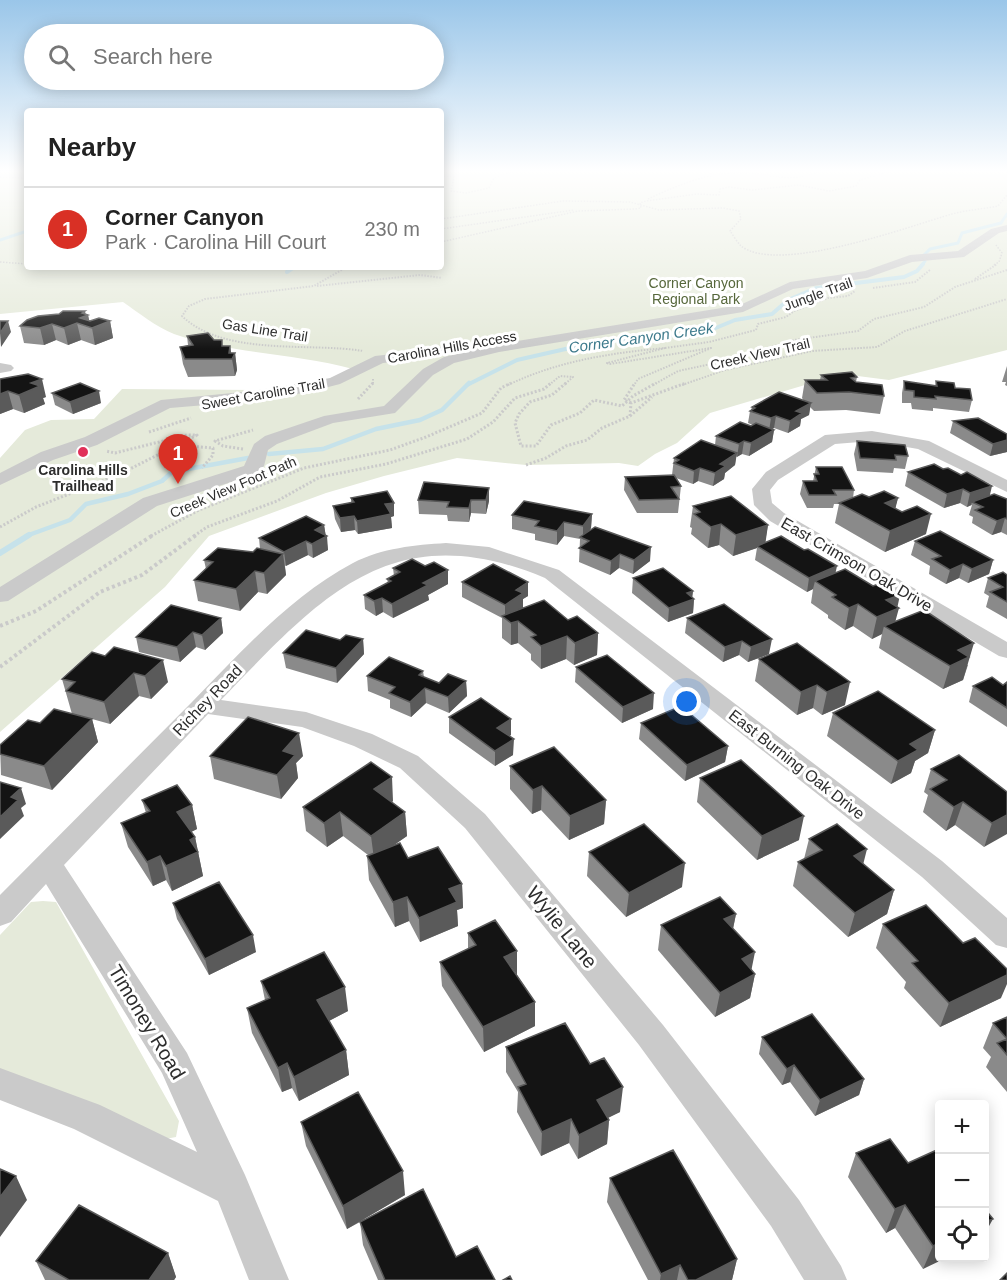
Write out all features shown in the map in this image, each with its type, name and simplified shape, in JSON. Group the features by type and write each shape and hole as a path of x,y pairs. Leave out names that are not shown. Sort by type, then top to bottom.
{"street":[{"path":"0,596 150,502 250,470 255,466 260,448 271,440 330,419 373,414 394,408 428,372 449,360 499,348 622,326 733,311 790,286 867,274 910,259 966,252 985,237 1000,230"},
{"name":"Carolina Hills Access","path":"0,480 47,456 91,441 167,403 253,396 309,387 336,381 380,359 428,354 499,338 622,326"},
{"name":"East Crimson Oak Drive","path":"1007,487 923,445 900,439 872,436 831,439 772,476 761,489 763,505 800,531 1007,651"},
{"name":"Richey Road","path":"0,914 273,632 349,573 381,559 452,549"},
{"name":"East Burning Oak Drive","path":"452,549 482,550 521,560 552,574 932,869 1007,936"},
{"name":"Wylie Lane","path":"202,705 306,720 363,740 409,762 475,821 651,1035 785,1214 827,1280"},
{"name":"Timoney Road","path":"48,864 175,1064 232,1188 269,1280"},
{"path":"0,1084 87,1117 232,1188"}],"path":[{"path":"444,241 495,230"},
{"path":"731,230 739,245 758,252 789,253 824,250 910,230"},
{"path":"975,279 1001,258 998,247 985,237"},
{"name":"Jungle Trail","path":"864,289 895,287 915,282 932,268 936,257"},
{"path":"0,262 24,264"},
{"name":"Gas Line Trail","path":"341,270 319,284 307,287 206,300 189,306 182,316 195,327 239,340 300,348 358,350 380,359"},
{"path":"630,416 629,403 633,396 678,371 735,359 794,340 858,331 874,319 924,307 955,287 1007,270"},
{"path":"307,287 420,275 434,275 442,278"},
{"name":"Jungle Trail","path":"665,348 743,335 756,330 758,324 786,317 794,311 828,298 848,296 857,289"},
{"name":"Creek View Trail","path":"629,403 725,370 768,360 812,351 878,347 905,331 1007,299"},
{"path":"629,403 624,399 638,379 712,349 607,363 665,348"},
{"name":"Creek View Foot Path","path":"0,626 36,611 171,523 199,510 304,468 390,450 426,437 482,413 501,388 551,367 602,354 665,348"},
{"path":"0,667 100,592 142,575 199,532 278,501 313,480 386,464 468,439 491,423 515,398 544,389 560,376 573,376 552,395 530,402 517,418 516,428 521,446 536,447 551,425 580,413 594,400 614,406 629,403"},
{"name":"Creek View Trail","path":"526,465 546,458 566,446 587,440 602,428 630,416 656,395"},
{"name":"Sweet Caroline Trail","path":"143,434 200,415"},
{"name":"Sweet Caroline Trail","path":"0,527 45,502 120,474 197,435 168,439 111,454 106,452 109,445"},
{"path":"176,445 209,446 214,449 213,455 199,472"}],"green space":[{"name":"Corner Canyon Regional Park","path":"0,230 24,230 24,270 444,270 444,230 1007,230 1007,350 889,380 842,374 710,413 677,443 638,466 619,463 526,465 457,458 326,493 209,536 165,587 0,732 0,458 25,430 51,420 94,419 122,389 271,390 321,382 353,369 196,341 161,328 123,302 0,314"},
{"path":"31,902 56,902 179,1121 176,1137 165,1139 0,1070 0,935"}],"building":[{"path":"63,311 85,311 82,313 88,315 80,318 90,321 99,318 110,321 92,328 77,323 64,328 52,324 40,328 20,326 27,320 38,316 59,314"},
{"path":"0,321 8,321 0,333"},
{"path":"208,333 214,340 222,340 222,346 230,346 229,353 235,353 232,359 185,359 180,347 193,345 187,336"},
{"path":"852,372 857,377 851,378 856,382 882,385 884,396 849,392 817,393 805,380 827,380 821,375"},
{"path":"28,374 42,379 31,383 40,386 19,395 8,391 0,394 0,379"},
{"path":"904,381 937,386 936,381 954,383 955,388 970,389 972,400 935,396 936,399 914,397 914,391 905,390"},
{"path":"80,383 99,391 70,402 52,393"},
{"path":"779,392 811,403 796,411 802,413 790,421 750,411 755,408 752,407"},
{"path":"978,418 1007,434 1007,440 993,444 953,421"},
{"path":"740,422 751,426 756,423 774,430 751,443 744,441 739,444 716,436"},
{"path":"701,440 737,453 720,464 726,466 715,473 700,468 694,471 674,463 679,460 674,458"},
{"path":"857,441 905,445 908,456 895,455 896,460 860,458"},
{"path":"934,464 961,475 967,472 992,486 970,493 963,489 947,494 908,472"},
{"path":"816,467 842,467 854,490 833,490 836,495 809,495 803,481 817,481 814,474 819,474"},
{"path":"674,475 681,486 671,487 679,499 639,500 625,477"},
{"path":"424,482 489,488 486,500 471,500 469,508 447,507 449,502 418,500"},
{"path":"387,491 394,503 385,504 391,514 357,521 354,516 340,518 333,506 354,502 351,498"},
{"path":"884,491 898,498 885,503 902,512 917,506 931,514 890,531 839,503 862,494 869,497"},
{"path":"994,494 1007,499 1007,519 997,521 975,510 983,507 972,502"},
{"path":"731,496 768,525 736,535 721,524 711,527 694,514 700,512 693,506"},
{"path":"524,501 592,514 583,526 564,522 557,531 535,526 539,521 512,515"},
{"path":"306,516 324,525 315,530 327,536 312,544 306,541 284,552 259,538"},
{"path":"595,527 651,547 634,560 620,554 611,561 579,548 589,541 580,537"},
{"path":"940,531 993,560 972,569 963,564 950,570 932,559 941,556 915,541"},
{"path":"781,536 837,566 809,578 757,546"},
{"path":"218,548 253,552 257,548 283,554 264,573 255,571 236,589 194,580 213,562 204,560"},
{"path":"412,559 425,566 434,562 448,570 423,583 428,585 392,604 382,598 374,601 364,595 391,581 387,579 400,572 393,568"},
{"path":"493,564 528,582 516,590 523,593 505,605 462,582"},
{"path":"663,568 693,591 687,593 694,599 669,608 633,578"},
{"path":"845,569 873,586 881,583 900,595 886,600 899,608 877,617 858,604 849,608 832,597 836,595 815,581"},
{"path":"1003,572 1007,575 1007,602 990,592 1003,587 988,578"},
{"path":"544,600 568,620 577,616 598,633 575,643 567,636 541,646 531,637 536,635 518,621 511,623 502,616"},
{"path":"724,604 772,639 751,647 742,641 725,647 687,618"},
{"path":"171,605 221,618 202,635 193,632 177,647 136,637"},
{"path":"924,610 974,643 958,650 969,657 950,666 884,626"},
{"path":"306,630 340,640 346,635 363,639 336,668 283,653"},
{"path":"797,643 850,682 827,692 817,685 801,692 759,659"},
{"path":"114,647 163,660 145,676 134,673 104,702 66,691 75,682 62,679 92,652 105,656"},
{"path":"607,655 654,693 623,707 576,667"},
{"path":"389,657 423,671 419,675 439,683 448,674 466,681 448,697 425,688 410,702 389,693 395,687 367,676"},
{"path":"992,677 1003,685 1007,682 1007,708 973,686"},
{"path":"878,691 935,730 910,744 918,750 898,761 833,713"},
{"path":"481,698 511,719 497,728 514,739 495,751 449,717"},
{"path":"681,706 728,746 687,765 641,723"},
{"path":"54,709 92,719 44,766 0,754 0,745 28,720 40,723"},
{"path":"248,717 299,733 283,751 295,755 277,775 210,756"},
{"path":"554,747 606,800 570,816 542,786 533,790 510,766"},
{"path":"959,755 1007,792 1007,815 992,823 963,802 954,807 930,789 947,780 931,769"},
{"path":"741,760 804,816 762,836 700,778"},
{"path":"371,762 392,777 374,789 405,812 371,836 340,812 324,823 303,807"},
{"path":"0,782 21,788 11,797 18,800 0,817"},
{"path":"177,785 192,805 177,812 195,837 190,840 198,852 166,866 160,856 147,862 121,823 150,811 142,800"},
{"path":"644,824 685,863 629,893 589,852"},
{"path":"837,824 867,849 854,856 894,890 855,913 798,862 822,850 809,839"},
{"path":"400,843 408,858 438,847 462,884 449,889 457,902 419,918 407,897 393,902 367,856"},
{"path":"219,882 253,935 205,959 173,903"},
{"path":"720,897 736,914 724,919 755,952 742,959 755,974 720,993 661,925"},
{"path":"926,905 963,943 975,938 1007,969 1007,975 949,1003 912,963 918,961 883,924"},
{"path":"495,920 517,951 504,957 535,1002 483,1027 440,962 476,945 468,933"},
{"path":"324,952 345,987 317,1000 346,1050 294,1077 287,1063 278,1068 247,1008 270,998 261,981"},
{"path":"812,1014 864,1079 820,1100 794,1065 787,1069 762,1037"},
{"path":"1007,1017 1007,1039 993,1023"},
{"path":"565,1023 590,1064 604,1058 623,1087 597,1100 609,1120 579,1135 571,1119 542,1132 518,1087 526,1084 506,1047"},
{"path":"1007,1039 1007,1055 997,1043"},
{"path":"358,1092 403,1171 343,1206 301,1122"},
{"path":"890,1139 908,1163 935,1151 935,1245 933,1246 905,1205 895,1209 856,1153"},
{"path":"673,1150 737,1259 696,1280 688,1280 680,1265 661,1274 610,1178"},
{"path":"0,1169 16,1176 0,1197"},
{"path":"423,1189 456,1257 477,1246 495,1280 385,1280 360,1222"},
{"path":"79,1205 168,1253 149,1280 69,1280 36,1261"},
{"path":"1007,1273 1007,1280 1000,1280"}],"waterway":[{"path":"924,255 930,249 958,243 962,233 975,230"},
{"path":"0,240 24,232"},
{"path":"922,265 925,261"},
{"name":"Corner Canyon Creek","path":"467,385 517,360 592,343 706,332 735,320 772,314 788,300 816,288 904,277 917,271 923,264"},
{"name":"Corner Canyon Creek","path":"269,454 323,449 376,429 420,420 442,410 467,385"},
{"name":"Corner Canyon Creek","path":"26,536 70,520 86,504 128,494 162,481 172,472 248,458"},
{"name":"Corner Canyon Creek","path":"0,553 29,535"}],"place":[{"name":"Carolina Hills Trailhead","path":"83,452"},
{"name":"Corner Canyon","path":"178,484"}]}
